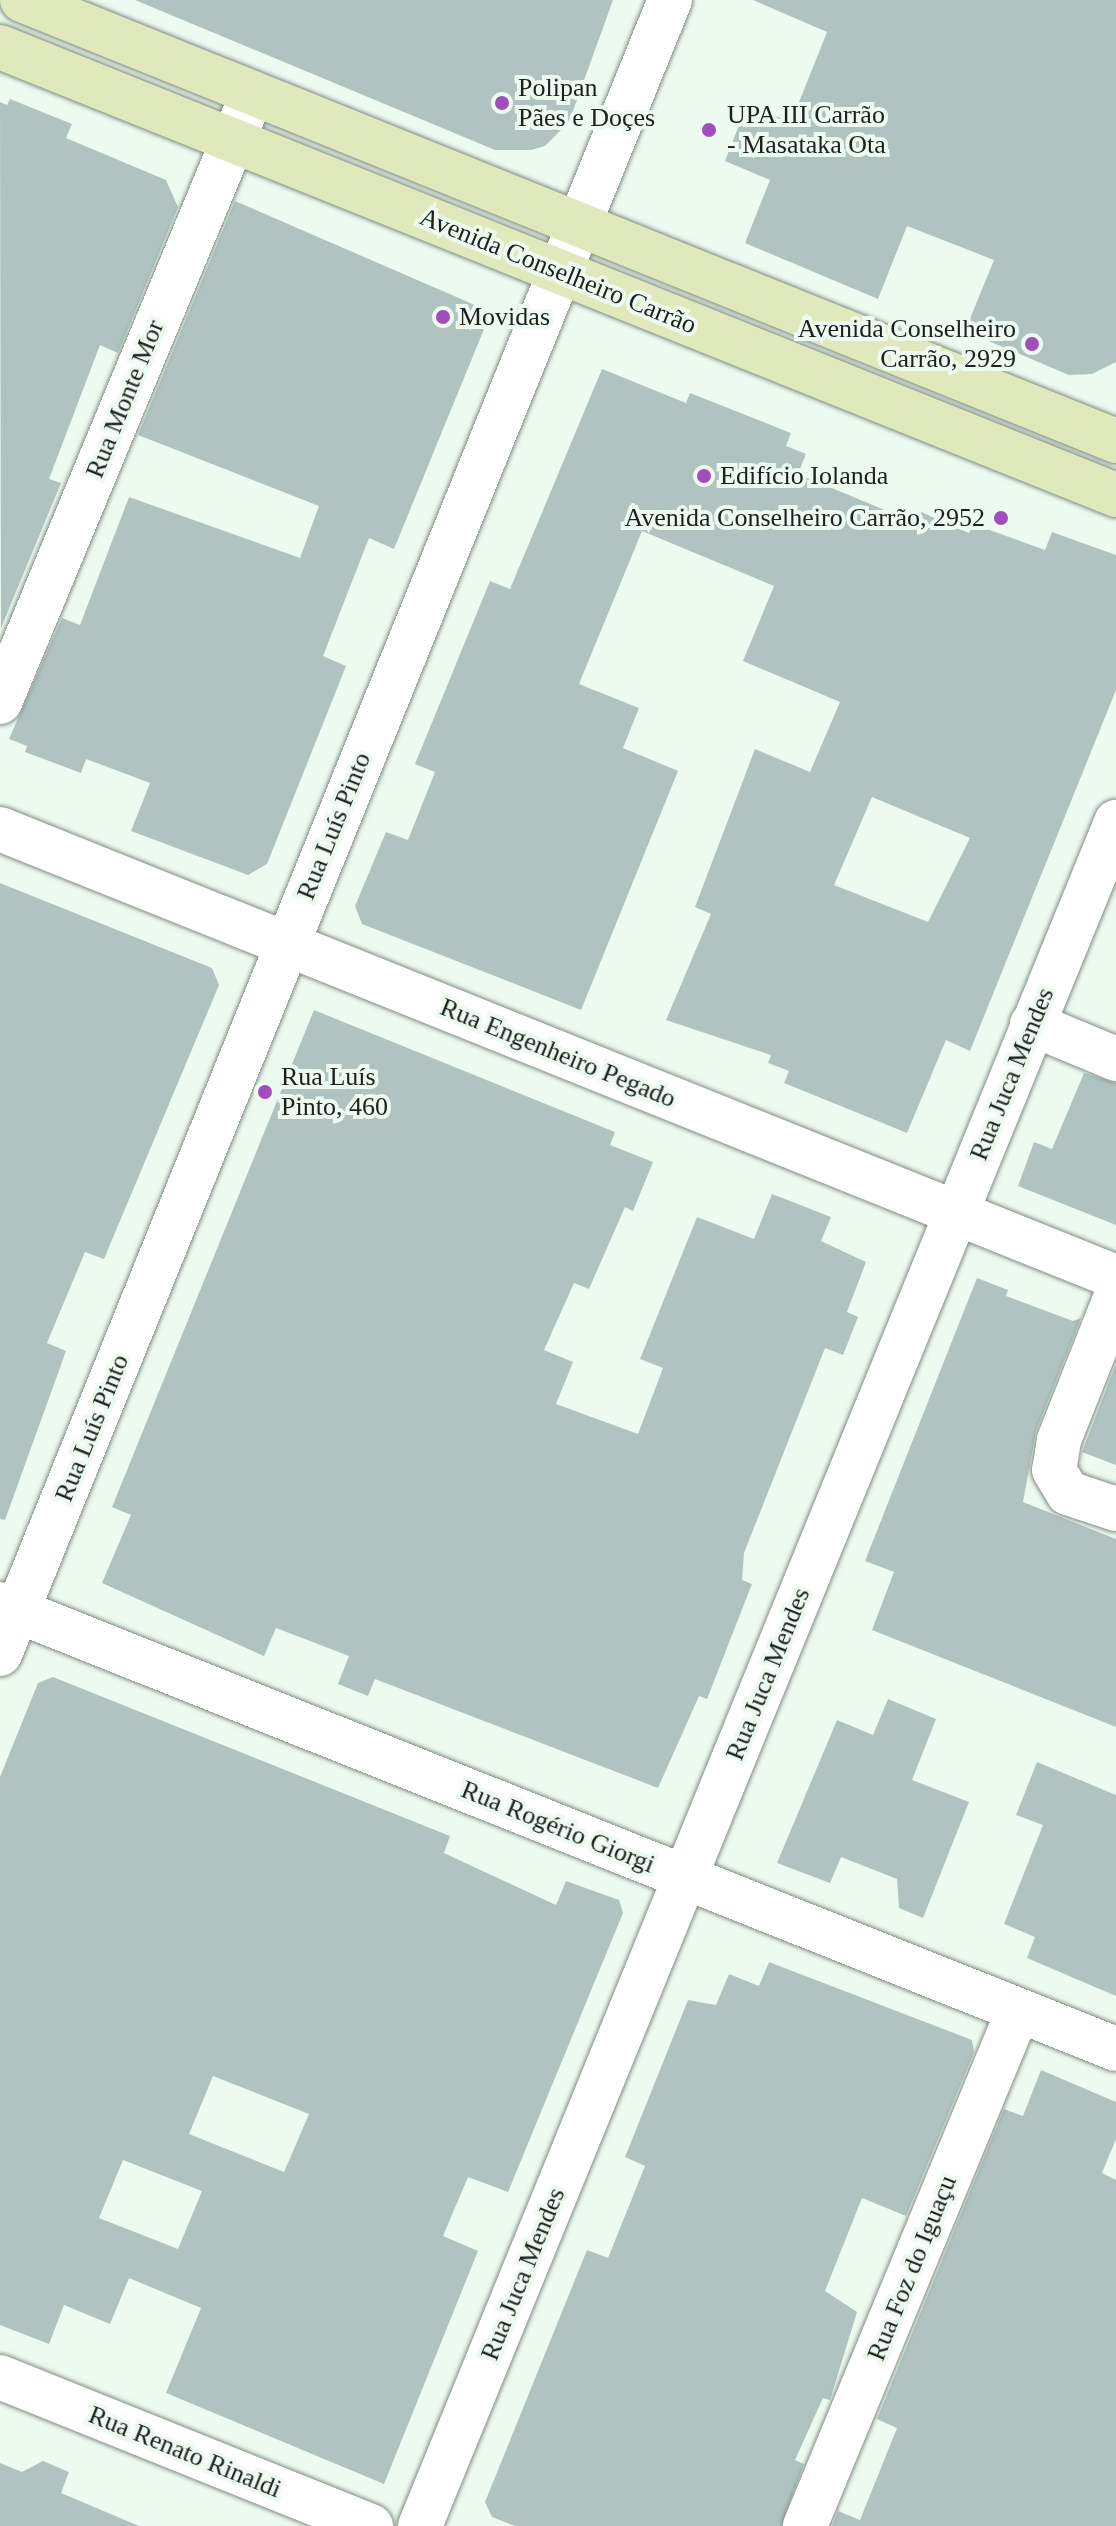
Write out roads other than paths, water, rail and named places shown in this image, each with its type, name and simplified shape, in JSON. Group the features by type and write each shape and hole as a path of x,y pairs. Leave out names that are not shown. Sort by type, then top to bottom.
{"main road":[{"name":"Avenida Conselheiro Carrão","path":"33,2 251,97 1116,441"},
{"name":"Avenida Conselheiro Carrão","path":"10,50 1116,493"}],"street":[{"name":"Rua Luís Pinto","path":"0,1654 9,1608 286,943 670,0"},
{"path":"10,50 33,2"},
{"name":"Rua Monte Mor","path":"0,702 251,97"},
{"name":"Rua Juca Mendes","path":"420,2526 1116,822"},
{"name":"Rua Engenheiro Pegado","path":"0,829 1116,1277"},
{"path":"1032,1024 1116,1059"},
{"path":"1116,1296 1059,1440 1054,1470 1068,1493 1116,1509"},
{"name":"Rua Rogério Giorgi","path":"9,1608 1116,2049"},
{"name":"Rua Foz do Iguaçu","path":"805,2526 1018,2011"},
{"name":"Rua Renato Rinaldi","path":"0,2377 371,2526"}],"place":[{"name":"Polipan Pães e Doçes","path":"502,103"},
{"name":"UPA III Carrão - Masataka Ota","path":"709,130"},
{"name":"Movidas","path":"443,317"},
{"name":"Avenida Conselheiro Carrão, 2929","path":"1032,344"},
{"name":"Edifício Iolanda","path":"704,476"},
{"name":"Avenida Conselheiro Carrão, 2952","path":"1001,518"},
{"name":"Rua Luís Pinto, 460","path":"265,1092"}]}
